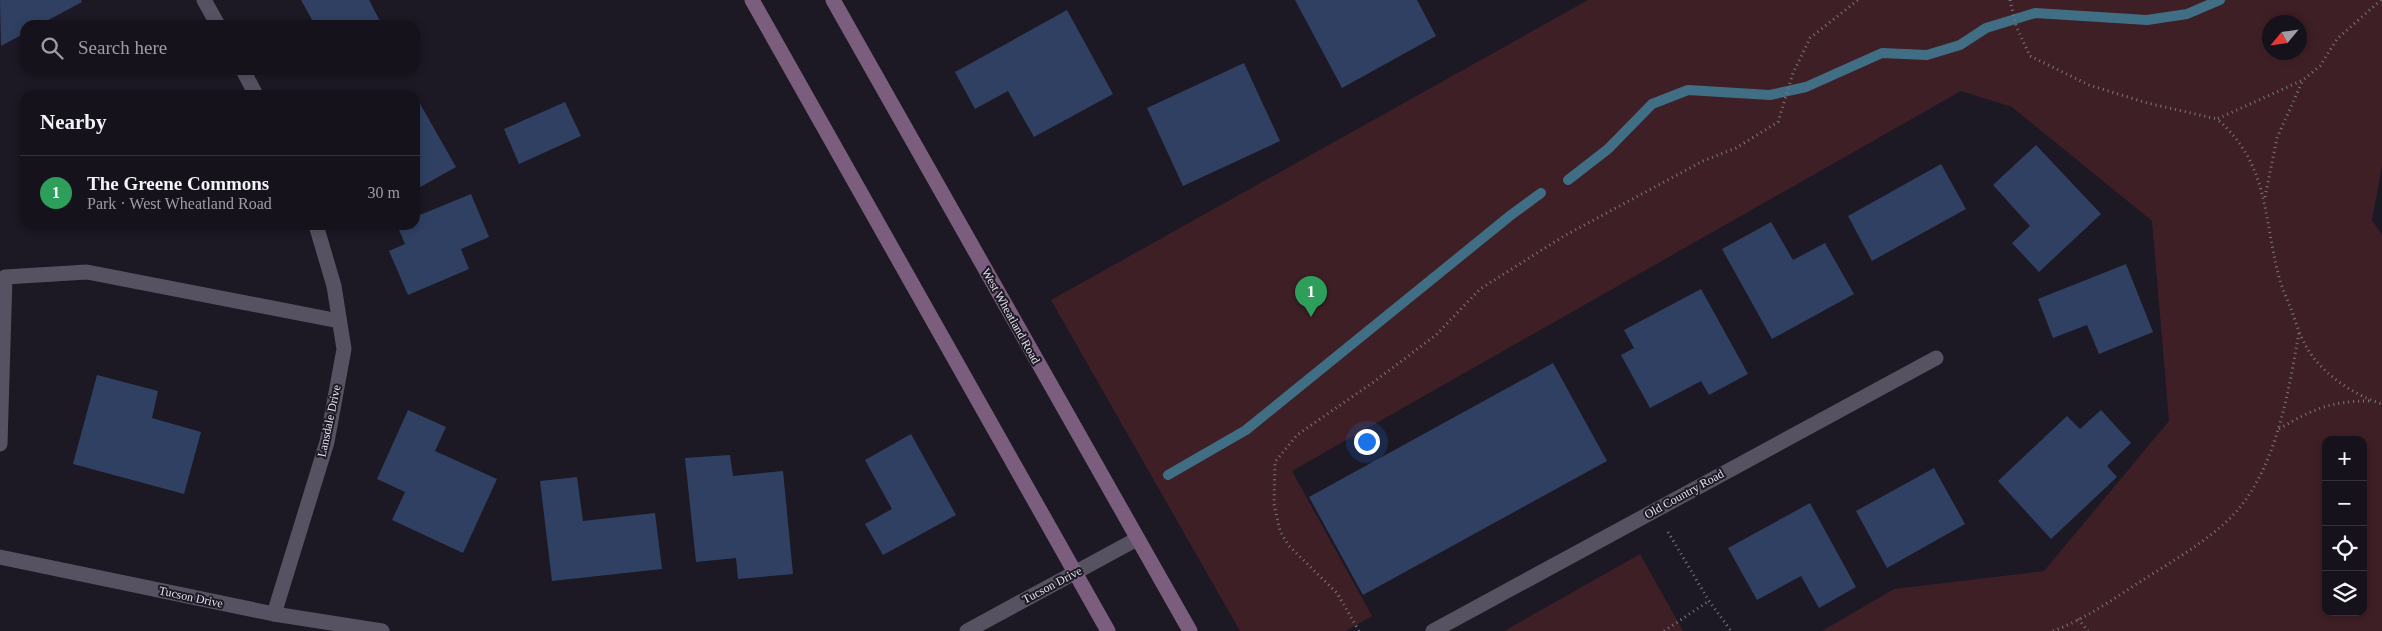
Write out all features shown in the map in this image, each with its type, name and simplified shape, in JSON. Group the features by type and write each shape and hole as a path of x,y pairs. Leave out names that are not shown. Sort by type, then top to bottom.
{"main road":[{"path":"752,0 1108,631"},
{"name":"West Wheatland Road","path":"833,0 1190,631"}],"street":[{"path":"204,0 215,20"},
{"path":"246,75 253,90"},
{"name":"Lansdale Drive","path":"274,614 327,442 344,349 334,286 317,230"},
{"path":"0,444 5,277 87,272 339,321"},
{"name":"Old Country Road","path":"1433,631 1936,358"},
{"name":"Tucson Drive","path":"967,631 1137,539"},
{"name":"Tucson Drive","path":"0,557 274,614 382,631"}],"path":[{"path":"1359,631 1337,594 1289,546 1280,530 1274,504 1275,462 1297,435 1375,381 1436,335 1480,289 1564,236 1703,162 1736,148 1778,122 1793,72 1810,38 1858,0"},
{"path":"2010,0 2016,26 2030,56 2089,85 2147,103 2217,119 2232,132 2246,151 2265,200 2279,278 2307,348 2325,369 2347,387 2382,404"},
{"path":"2217,119 2303,80 2320,66 2337,39 2381,0"},
{"path":"2265,200 2277,138 2303,80"},
{"path":"2053,631 2102,606 2190,550 2225,523 2249,494 2274,445 2287,398 2300,330"},
{"path":"2278,430 2305,414 2330,404 2373,401"},
{"path":"1655,510 1709,601 1731,631"},
{"path":"1664,631 1709,601"},
{"path":"2078,619 2088,631"}],"shaded area":[{"path":"1588,0 2382,0 2382,166 2372,220 2382,235 2382,631 1822,631 1894,589 2044,571 2169,421 2152,221 2012,107 1961,91 1292,471 1372,616 1346,631 1240,631 1051,300"},
{"path":"1640,554 1683,631 1504,631"}],"building":[{"path":"0,0 81,0 82,2 48,20 20,20 20,36 1,46"},
{"path":"301,0 369,0 379,20 312,20"},
{"path":"1295,0 1417,0 1436,36 1342,88"},
{"path":"1067,10 1113,94 1034,137 1008,91 975,109 955,72"},
{"path":"1244,63 1280,141 1183,186 1147,108"},
{"path":"565,102 581,136 519,164 504,129"},
{"path":"420,104 456,167 420,187"},
{"path":"2036,145 2101,214 2039,272 2012,243 2030,226 1993,185"},
{"path":"1941,164 1966,209 1872,261 1848,216"},
{"path":"471,194 489,237 461,249 469,269 408,295 389,251 405,244 399,230 420,230 420,215"},
{"path":"1771,222 1793,260 1825,243 1854,294 1772,339 1722,249"},
{"path":"2126,264 2153,332 2099,354 2087,325 2053,338 2038,299"},
{"path":"1701,289 1748,374 1709,395 1701,381 1650,408 1621,355 1634,348 1624,330"},
{"path":"1553,363 1607,461 1363,595 1309,497"},
{"path":"97,375 158,391 152,418 201,432 184,494 73,464"},
{"path":"408,410 446,427 435,451 497,479 463,553 392,520 405,492 377,479"},
{"path":"2101,410 2131,443 2107,466 2117,477 2051,539 1998,481 2067,416 2080,429"},
{"path":"911,434 956,515 883,555 865,524 892,509 865,460"},
{"path":"730,455 733,476 783,471 793,574 738,579 736,558 696,562 685,458"},
{"path":"1934,468 1965,524 1887,568 1856,511"},
{"path":"577,477 583,521 655,513 662,569 552,581 540,481"},
{"path":"1810,503 1856,587 1819,608 1801,576 1757,600 1728,548"}],"waterway":[{"path":"1568,180 1608,149 1652,104 1688,90 1770,95 1806,87 1882,53 1927,55 1960,45 1986,28 2035,13 2147,20 2187,14 2220,0"},
{"path":"1168,475 1246,430 1511,215 1541,193"}],"place":[{"name":"The Greene Commons","path":"1311,317"}]}
